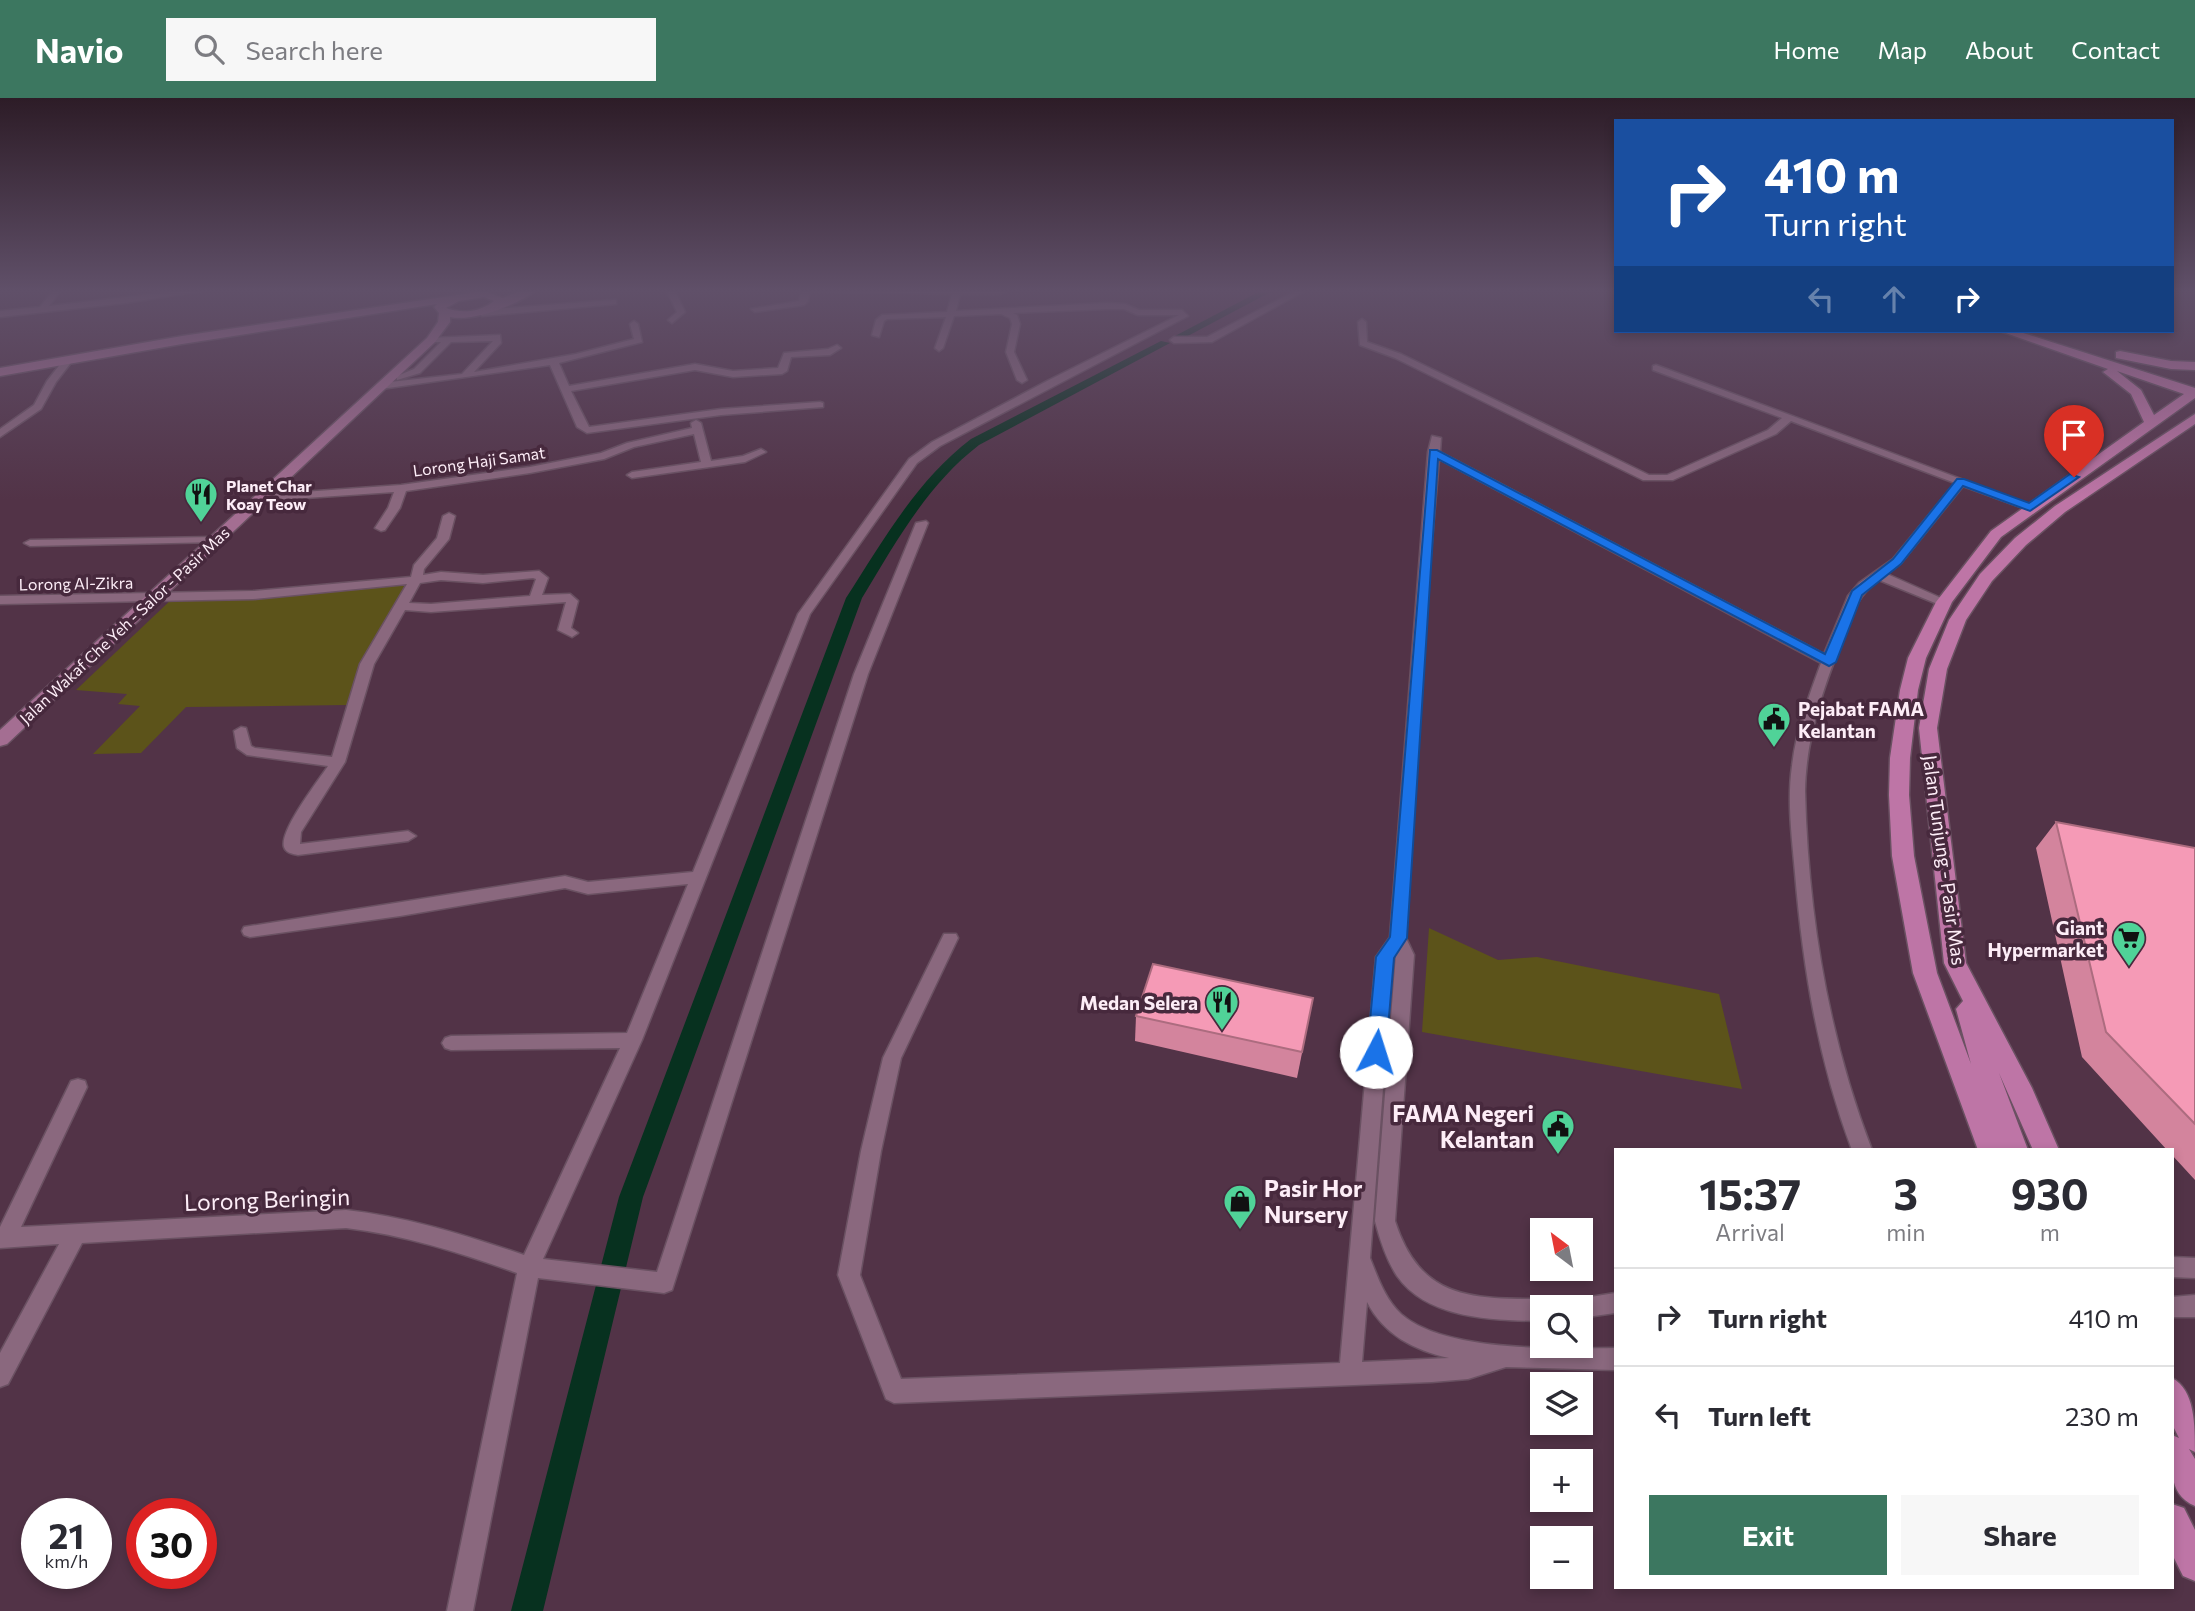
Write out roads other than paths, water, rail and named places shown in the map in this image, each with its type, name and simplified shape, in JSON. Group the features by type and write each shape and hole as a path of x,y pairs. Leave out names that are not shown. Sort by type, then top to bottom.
{"main road":[{"path":"0,372 68,360"},
{"name":"Jalan Wakaf Che Yeh - Salor - Pasir Mas","path":"0,740 409,360"},
{"path":"2088,360 2131,386 2142,398 2151,422"},
{"path":"2094,360 2195,392"},
{"path":"2120,360 2195,383"},
{"path":"2141,360 2195,366"},
{"name":"Jalan Tunjung - Pasir Mas","path":"1990,1148 1925,973 1903,856 1899,795 1900,758 1909,690 1917,658 1944,602 1996,534 2030,507 2195,392"},
{"name":"Jalan Tunjung - Pasir Mas","path":"2045,1148 2019,1088 1955,963 1928,728 1930,696 1938,664 1970,598 1986,576 2018,542 2077,495 2186,428 2195,418"},
{"path":"1955,963 1990,1086 2014,1148"},
{"path":"2174,1397 2195,1436"},
{"path":"2174,1454 2195,1490"},
{"path":"2174,1524 2195,1564"},
{"path":"2174,1543 2195,1577"}],"street":[{"path":"0,434 38,407 52,381 68,360"},
{"path":"385,382 412,375 427,360"},
{"path":"465,376 480,360"},
{"path":"385,382 465,376 569,360"},
{"path":"567,389 695,367 733,374 782,371 785,360"},
{"path":"1013,360 1022,380"},
{"path":"460,1611 529,1267 633,1040 804,614 913,461 936,444 1097,360"},
{"path":"1405,360 1647,478 1669,478 1772,432 1789,418"},
{"path":"554,363 582,427 587,430 695,416 820,405"},
{"path":"1656,368 2030,507"},
{"path":"695,416 707,464"},
{"name":"Lorong Haji Samat","path":"261,498 401,488 565,464 611,454 631,444 697,430"},
{"path":"1530,1310 1469,1308 1444,1300 1422,1287 1390,1244 1385,1221 1405,955 1398,938 1434,445 1829,662"},
{"path":"632,475 752,458 761,452"},
{"path":"1861,1148 1840,1090 1813,977 1799,814 1799,768 1805,737 1852,599 1863,586 1897,561 1961,482"},
{"path":"381,528 394,508 401,488"},
{"path":"408,836 329,848 298,850 292,847 293,832 338,762 366,664 402,606 416,580 418,568 443,538 449,516"},
{"name":"Lorong Beringin","path":"3,1238 346,1219 381,1223 443,1237 529,1267 664,1283 861,674 922,523"},
{"path":"30,543 215,540"},
{"name":"Lorong Al-Zikra","path":"0,600 253,595 441,576 483,579 535,574 542,579 535,599"},
{"path":"1878,575 1944,602"},
{"path":"402,606 431,608 570,598 572,601 564,630 572,633"},
{"path":"241,731 244,748 252,752 338,762"},
{"path":"250,931 400,910 565,882 588,888 698,877"},
{"path":"950,938 892,1058 871,1151 849,1275 894,1391 1468,1368 1510,1355"},
{"path":"1350,1374 1385,957 1398,938"},
{"path":"451,1043 633,1040"},
{"path":"3,1238 78,1087"},
{"path":"0,1376 75,1236"},
{"path":"1359,1255 1378,1304 1394,1323 1415,1339 1445,1349 1582,1361 1614,1359"},
{"path":"2174,1267 2195,1268"},
{"path":"1593,1306 1614,1303"},
{"path":"2174,1307 2195,1306"}],"waterway":[{"path":"527,1611 631,1197 854,598 908,513 956,456 975,442 1133,360"}],"place":[{"name":"Planet Char Koay Teow","path":"201,524"},
{"name":"Pejabat FAMA Kelantan","path":"1774,749"},
{"name":"Giant Hypermarket","path":"2129,968"},
{"name":"Medan Selera","path":"1222,1032"},
{"name":"FAMA Negeri Kelantan","path":"1558,1156"},
{"name":"Pasir Hor Nursery","path":"1240,1231"}]}
